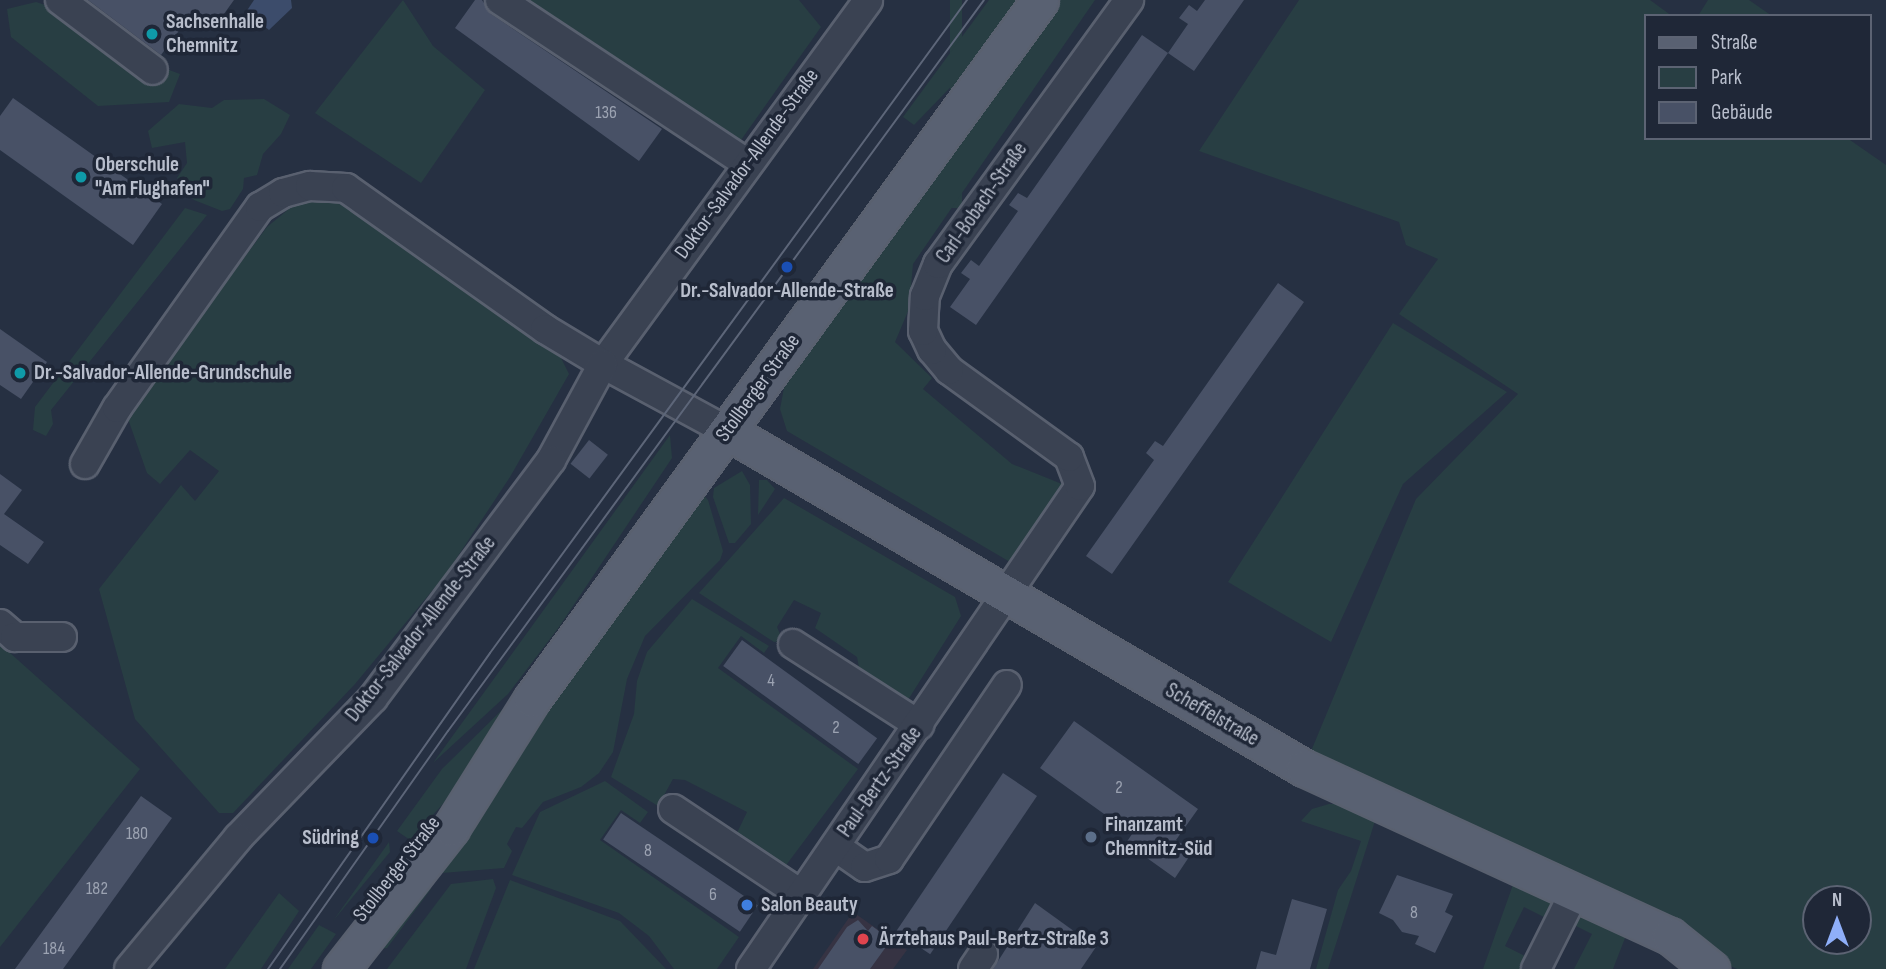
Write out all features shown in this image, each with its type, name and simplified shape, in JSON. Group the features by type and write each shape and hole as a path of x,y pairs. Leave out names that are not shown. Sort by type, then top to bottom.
{"main road":[{"name":"Stollberger Straße","path":"341,969 451,828 533,699 913,169 1040,0"},
{"name":"Scheffelstraße","path":"727,431 1304,768 1670,936 1711,969"},
{"name":"Stollberger Straße","path":"325,969 330,954 436,817 481,780"}],"street":[{"path":"60,0 153,70"},
{"path":"500,0 746,163"},
{"name":"Doktor-Salvador-Allende-Straße","path":"129,969 238,838 373,698 551,460 603,364 746,163 868,0"},
{"name":"Carl-Bobach-Straße","path":"1008,595 1080,486 1079,473 1049,439 949,370 923,331 925,296 938,264 1129,0"},
{"path":"85,464 117,408 260,207 284,193 310,186 346,188 545,329 603,364 727,431"},
{"name":"Paul-Bertz-Straße","path":"751,969 1008,595"},
{"path":"0,624 15,637 62,637"},
{"path":"793,644 919,725"},
{"path":"836,847 866,867 889,859 1007,685"},
{"path":"673,809 802,895"},
{"path":"1536,969 1574,893"}],"shaded area":[{"name":"Ärztehaus Paul-Bertz-Straße 3","path":"853,912 907,950 893,969 813,969"}],"green space":[{"path":"403,0 433,46 485,90 421,183 315,113"},
{"path":"518,0 799,0 821,27 736,147"},
{"path":"950,0 962,0 962,208 950,208"},
{"path":"989,0 1025,0 997,39 914,125 903,117"},
{"path":"1059,0 1095,0 913,264 909,309 895,342 932,378 923,389 1012,464 1067,486 1010,562 787,431 780,409 784,388"},
{"path":"1299,0 1650,0 1669,14 1644,14 1644,140 1850,140 1886,165 1886,969 1737,969 1304,768 1416,499 1518,394 1399,314 1438,259 1406,245 1399,222 1199,151"},
{"path":"1708,0 1749,0 1769,14 1699,14"},
{"path":"36,2 75,15 153,64 180,74 169,102 98,106 11,37 7,9"},
{"path":"264,99 290,115 281,134 263,154 257,175 244,178 243,189 230,209 222,211 194,200 177,178 187,163 185,142 152,148 148,131 179,104 212,108 224,100"},
{"path":"321,197 360,210 560,356 569,374 510,477 446,574 355,684 233,813 219,813 135,719 99,589 181,485 195,501 219,471 190,450 160,484 147,473 127,416 267,227 295,204"},
{"path":"185,208 207,215 51,410 53,424 46,436 33,430 35,407"},
{"path":"1393,323 1507,392 1403,484 1331,642 1228,582"},
{"path":"670,435 672,458 559,627 508,694 433,763"},
{"path":"742,471 750,485 751,524 735,543 729,543 713,497 714,488"},
{"path":"759,480 767,480 775,489 758,515"},
{"path":"701,492 708,500 723,551 720,560 645,636 627,679 613,752 599,773 581,787 543,802 522,828 516,827 507,844 512,851 504,868 442,873 434,859"},
{"path":"784,498 955,597 961,616 906,703 860,673 857,657 815,628 821,613 794,600 777,627 783,641 774,642 699,593"},
{"path":"692,599 769,646 764,653 741,636 718,668 858,769 778,876 757,859 761,850 736,835 747,812 685,780 673,779 658,806 611,777 634,714 637,681 647,652"},
{"path":"0,644 140,769 0,947"},
{"path":"512,700 452,794 410,840 397,831 442,769"},
{"path":"605,781 648,812 640,823 621,810 600,840 739,937 717,969 674,969 649,936 619,913 512,875 540,812"},
{"path":"1329,804 1347,804 1375,821 1328,969 1316,969 1338,890 1351,871 1361,841 1301,821 1312,809"},
{"path":"389,842 390,852 333,921"},
{"path":"493,879 496,888 466,969 387,969 451,884"},
{"path":"1515,879 1544,894 1553,906 1552,921 1524,907 1505,946 1535,961 1530,969 1483,969"},
{"path":"510,880 620,921 666,969 474,969"},
{"path":"428,882 431,889 387,948 379,949 376,946"},
{"path":"279,893 299,911 261,969 225,969"},
{"path":"1574,911 1627,933 1613,969 1574,969 1592,934 1566,921"},
{"path":"319,925 336,934 311,969 288,969"}],"water":[{"path":"254,0 291,0 292,8 269,30 246,12"}],"building":[{"name":"Sachsenhalle Chemnitz","path":"88,0 234,0 216,25 195,9 161,55"},
{"path":"475,0 482,0 491,14 662,129 639,161 455,28"},
{"path":"1205,0 1244,0 1194,71 1168,53 1188,24 1179,18 1189,5 1197,11"},
{"path":"1142,35 1168,53 976,325 950,307 970,279 961,273 971,260 979,266 1018,211 1009,205 1018,193 1027,198"},
{"name":"Oberschule \"Am Flughafen\"","path":"13,98 162,204 133,245 0,150 0,116"},
{"path":"1278,283 1304,302 1112,574 1086,556 1154,460 1146,453 1155,441 1163,446"},
{"name":"Dr.-Salvador-Allende-Grundschule","path":"0,329 47,362 21,399 0,385"},
{"path":"589,440 608,455 589,478 571,464"},
{"path":"0,474 22,490 4,514 44,542 28,564 0,545"},
{"path":"742,640 877,738 858,764 723,666"},
{"path":"1074,721 1198,809 1176,840 1193,851 1175,878 1126,843 1132,834 1040,768"},
{"path":"1003,773 1037,796 930,954 896,931"},
{"path":"141,796 172,818 63,969 15,969"},
{"path":"621,813 758,905 740,932 603,840"},
{"path":"1397,875 1453,894 1445,912 1453,916 1435,953 1415,944 1419,936 1402,932 1393,920 1379,913"},
{"path":"1292,899 1327,909 1310,969 1256,969 1261,951 1276,955"},
{"path":"1035,903 1096,947 1081,969 993,969"},
{"name":"Ärztehaus Paul-Bertz-Straße 3","path":"858,920 868,931 872,926 891,940 870,969 818,969 847,927"}],"tram line":[{"path":"268,969 490,653 967,0"},
{"path":"280,969 448,731 984,0"}],"place":[{"name":"Sachsenhalle Chemnitz","path":"152,34"},
{"name":"Oberschule \"Am Flughafen\"","path":"81,177"},
{"name":"Dr.-Salvador-Allende-Straße","path":"787,267"},
{"name":"Dr.-Salvador-Allende-Grundschule","path":"20,373"},
{"name":"Finanzamt Chemnitz-Süd","path":"1091,837"},
{"name":"Südring","path":"373,838"},
{"name":"Salon Beauty","path":"747,905"},
{"name":"Ärztehaus Paul-Bertz-Straße 3","path":"863,939"}]}
